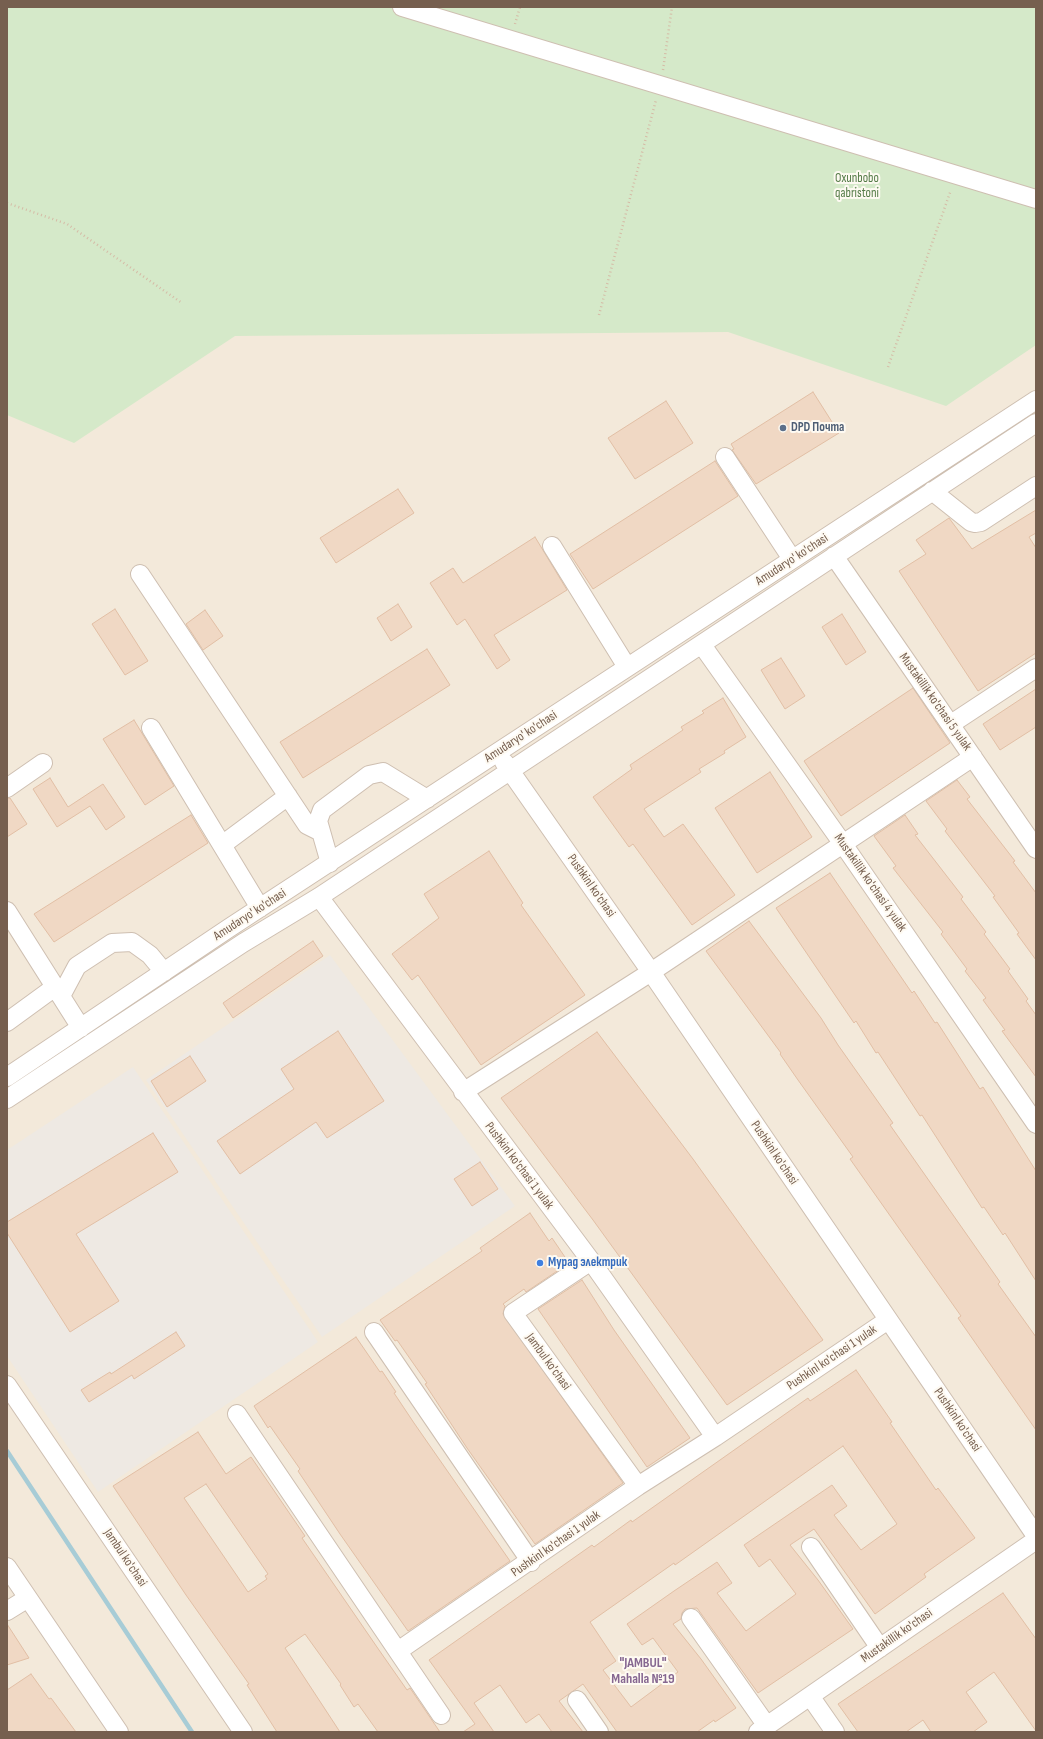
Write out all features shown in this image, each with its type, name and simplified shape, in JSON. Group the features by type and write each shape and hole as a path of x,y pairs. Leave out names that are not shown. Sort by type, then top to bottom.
{"street":[{"path":"402,7 1036,199"},
{"name":"Amudaryo' ko'chasi","path":"7,1077 260,908 1036,400"},
{"path":"7,1099 243,943 319,897 1036,423"},
{"path":"725,457 792,560"},
{"path":"932,491 971,522 975,523 981,522 1036,486"},
{"path":"552,546 627,667"},
{"name":"Mustakillik ko'chasi 5 yulak","path":"834,556 1036,847"},
{"path":"140,574 307,825 321,832"},
{"name":"Mustakillik ko'chasi 4 yulak","path":"702,645 843,844 1036,1124"},
{"path":"951,724 1036,668"},
{"path":"151,728 260,908"},
{"name":"Pushkinl ko'chasi","path":"497,753 651,972 1036,1536"},
{"path":"463,1092 651,972 973,757"},
{"path":"7,788 43,763"},
{"path":"330,863 318,821 322,810 369,775 383,772 427,799"},
{"path":"222,845 288,796"},
{"name":"Pushkinl ko'chasi 1 yulak","path":"319,897 463,1092 591,1261 715,1437"},
{"path":"7,910 81,1028"},
{"path":"7,1022 58,991 77,966 112,943 132,942 150,955 164,972"},
{"name":"Jambul ko'chasi","path":"591,1261 513,1313 638,1486"},
{"name":"Pushkinl ko'chasi 1 yulak","path":"398,1651 530,1562 638,1486 715,1437 888,1320"},
{"path":"374,1332 530,1562"},
{"name":"Jambul ko'chasi","path":"7,1385 242,1732"},
{"path":"237,1414 441,1714"},
{"name":"Mustakillik ko'chasi","path":"763,1729 1036,1540"},
{"path":"810,1547 880,1648"},
{"path":"7,1567 119,1732"},
{"path":"7,1611 28,1598"},
{"path":"691,1618 763,1729"},
{"path":"810,1696 835,1732"},
{"path":"577,1700 599,1732"}],"path":[{"path":"600,315 660,85 672,7"},
{"path":"888,367 957,175"},
{"path":"7,203 67,224 182,303"}],"shaded area":[{"path":"7,7 1036,7 1036,1732 7,1732"},
{"path":"330,955 515,1206 322,1337 146,1080"},
{"path":"133,1067 318,1342 98,1492 7,1356 7,1150"}],"green space":[{"name":"Oxunbobo qabristoni","path":"7,7 1036,7 1036,345 946,406 728,332 235,336 74,443 7,415"}],"building":[{"path":"813,392 839,433 756,484 732,450 734,449 731,444"},
{"path":"666,401 693,443 635,479 608,438"},
{"path":"715,461 738,496 593,589 570,554"},
{"path":"398,489 414,513 336,563 320,538"},
{"path":"1036,510 1036,533 1029,537 1036,548 1036,653 978,691 899,571 926,554 916,540 949,518 972,549"},
{"path":"535,537 567,590 494,635 510,660 497,669 465,619 457,625 430,583 453,568 463,583"},
{"path":"398,604 412,627 391,641 377,618"},
{"path":"115,609 148,661 125,675 92,624"},
{"path":"205,610 223,636 203,650 186,624"},
{"path":"842,614 866,652 846,665 822,627"},
{"path":"427,649 450,685 303,778 280,742"},
{"path":"781,658 805,696 785,709 761,670"},
{"path":"913,688 950,743 841,816 804,761"},
{"path":"1036,689 1036,727 1000,750 983,724"},
{"path":"723,698 746,737 724,751 725,753 699,769 701,772 644,809 664,837 683,824 735,895 692,925 633,844 629,847 593,797 632,769 630,765 683,730 681,727 704,713 702,711"},
{"path":"134,720 174,786 145,805 103,739"},
{"path":"770,772 812,837 757,873 715,808"},
{"path":"50,778 68,807 103,784 125,817 106,830 90,806 57,827 33,789"},
{"path":"957,780 970,797 967,799 1015,861 1013,862 1036,893 1036,960 993,897 995,896 945,831 947,829 926,801"},
{"path":"7,798 10,798 27,824 7,837"},
{"path":"191,815 208,843 54,942 34,914"},
{"path":"905,815 918,834 915,835 963,897 961,899 986,932 984,934 1010,969 1008,971 1028,999 1026,1001 1036,1015 1036,1077 1002,1031 1005,1030 983,1000 986,998 965,971 967,969 941,934 943,932 893,868 896,866 874,836"},
{"path":"489,851 523,903 521,905 585,995 481,1065 418,975 412,980 392,954 439,918 424,894"},
{"path":"830,873 912,993 914,991 935,1023 937,1022 980,1089 983,1087 1036,1171 1036,1281 1005,1233 1003,1235 984,1207 982,1208 922,1115 920,1116 878,1052 876,1053 856,1021 854,1023 776,908"},
{"path":"749,921 821,1018 838,1045 893,1123 890,1125 1000,1282 998,1284 1036,1337 1036,1430 958,1318 961,1316 850,1159 853,1157 780,1054 781,1053 706,951"},
{"path":"313,941 323,956 233,1018 223,1003"},
{"path":"338,1031 384,1101 327,1138 316,1122 240,1174 217,1141 294,1089 281,1069"},
{"path":"597,1032 693,1159 823,1340 727,1405 593,1220 501,1098"},
{"path":"190,1056 206,1081 167,1107 151,1081"},
{"path":"153,1133 178,1172 76,1234 119,1301 70,1332 7,1233 7,1222"},
{"path":"480,1162 498,1189 472,1206 454,1179"},
{"path":"530,1213 549,1241 552,1238 569,1263 526,1292 524,1289 503,1304 505,1306 503,1314 623,1483 535,1544 467,1448 425,1384 427,1383 397,1340 395,1341 380,1320 482,1251 480,1248"},
{"path":"582,1280 614,1330 690,1438 647,1467 538,1309"},
{"path":"176,1332 185,1346 134,1379 132,1375 89,1402 81,1390 110,1372 111,1374"},
{"path":"356,1337 380,1372 382,1371 396,1392 394,1393 414,1423 510,1561 408,1631 298,1471 300,1469 270,1426 268,1428 254,1406"},
{"path":"856,1370 936,1490 938,1488 975,1538 924,1574 926,1577 875,1614 814,1529 790,1545 818,1580 853,1629 758,1693 697,1608 685,1609 682,1613 681,1619 673,1624 701,1659 736,1708 715,1722 714,1720 697,1732 617,1732 583,1684 559,1701 583,1732 552,1732 539,1714 526,1723 500,1685 474,1703 494,1732 463,1732 475,1724 429,1660 592,1545 594,1547 631,1520 632,1522 808,1398 810,1401","holes":["843,1446 897,1524 861,1550 834,1515 847,1506 832,1485 744,1545 759,1567 770,1559 796,1594 746,1631 717,1593 732,1583 717,1562 627,1624 642,1645 653,1638 678,1672 631,1707 603,1670 616,1661 590,1622 674,1563 675,1565"]},
{"path":"198,1432 226,1474 251,1457 305,1536 302,1538 407,1690 410,1688 440,1732 378,1732 358,1704 354,1707 340,1685 341,1684 305,1634 285,1648 340,1732 277,1732 247,1685 249,1684 186,1595 113,1486","holes":["206,1484 268,1574 265,1576 267,1579 248,1592 184,1498"]},
{"path":"1003,1593 1036,1639 1036,1731 994,1672 966,1692 987,1722 973,1732 931,1732 923,1720 906,1732 858,1732 838,1704"},
{"path":"7,1624 29,1658 7,1665"},
{"path":"31,1674 76,1732 7,1732 7,1690"}],"waterway":[{"path":"7,1451 192,1732"}],"place":[{"name":"DPD Почта","path":"783,428"},
{"name":"Мурад электрик","path":"540,1263"}],"district":[{"name":"\"JAMBUL\" Mahalla №19","path":"643,1672"}]}
